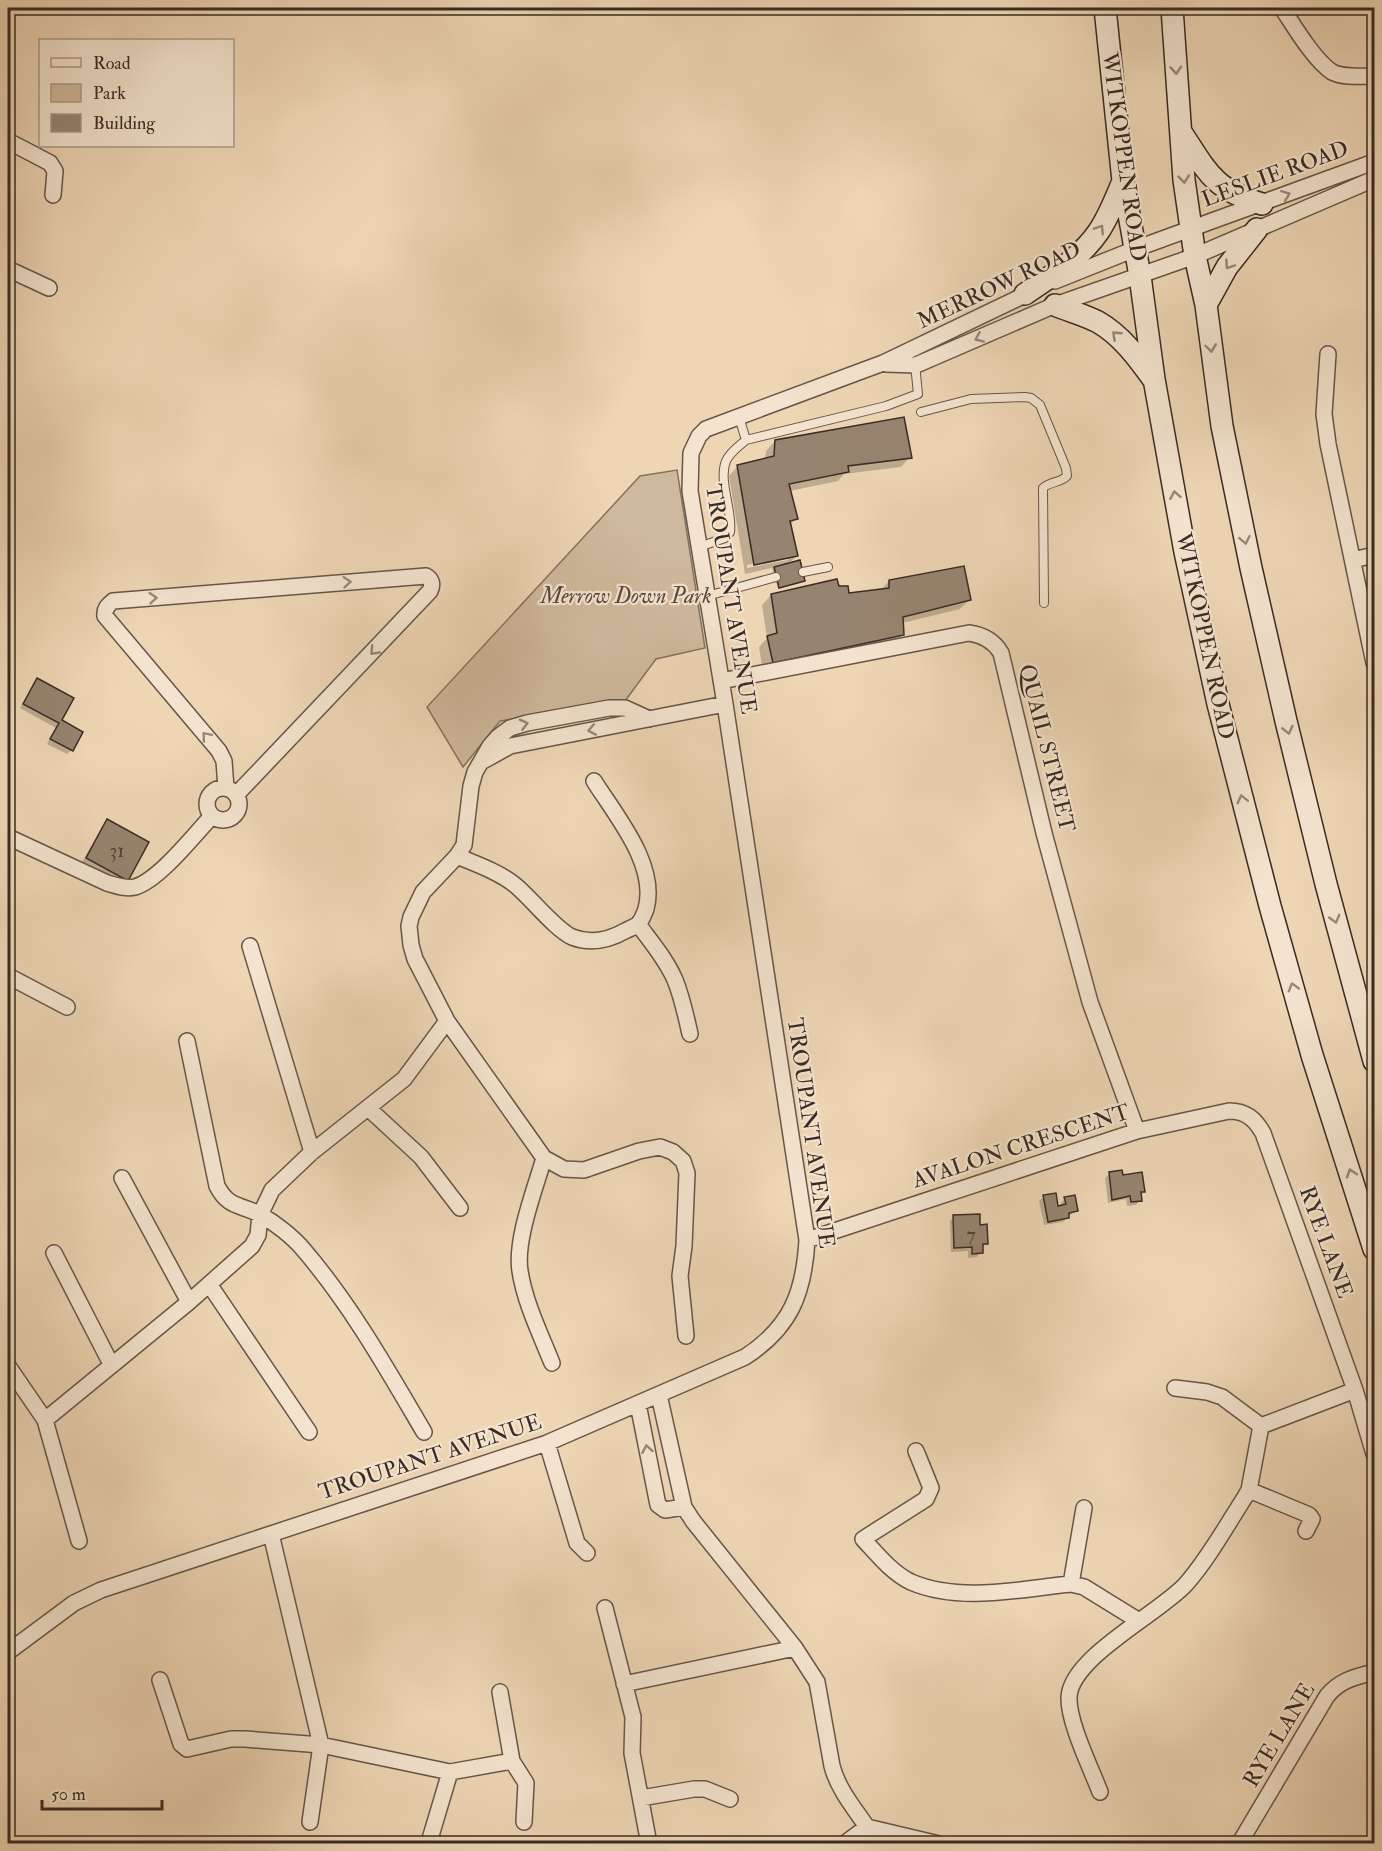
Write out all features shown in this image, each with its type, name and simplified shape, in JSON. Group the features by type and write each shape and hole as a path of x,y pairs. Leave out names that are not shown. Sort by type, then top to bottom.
{"main road":[{"name":"WITKOPPEN ROAD","path":"1105,8 1123,181 1140,276 1154,379 1185,552 1227,738 1269,906 1312,1055 1374,1249"},
{"path":"1172,9 1179,129 1195,256 1206,305 1222,426 1251,568 1326,884 1374,1061"},
{"path":"1179,129 1203,165 1220,185 1239,197 1262,204"},
{"path":"1025,294 1084,249 1099,231 1123,181"},
{"path":"1206,305 1227,267 1257,229"},
{"path":"1055,305 1091,318 1110,329 1139,359 1154,379"}],"street":[{"path":"1282,8 1317,57 1332,72 1374,76"},
{"path":"8,141 50,163 55,171 53,195"},
{"name":"LESLIE ROAD","path":"1135,249 1374,162"},
{"name":"LESLIE ROAD","path":"1140,276 1195,256 1374,179"},
{"name":"MERROW ROAD","path":"913,358 1025,294 1135,249"},
{"path":"8,269 49,288"},
{"name":"MERROW ROAD","path":"706,429 883,363 913,358 1140,276"},
{"path":"1328,354 1324,395 1328,444 1374,663"},
{"name":"TROUPANT AVENUE","path":"8,1652 74,1603 87,1596 547,1443 745,1357 758,1349 770,1337 786,1319 795,1304 806,1267 807,1240 690,492 691,453 699,436 706,429"},
{"path":"1353,560 1374,555"},
{"path":"231,792 217,789 208,797 206,805 212,816 220,820 233,817 239,804 231,792 224,760 219,751 105,616 109,604 113,601 426,576 429,578 432,582 430,591 231,792"},
{"name":"QUAIL STREET","path":"721,681 969,633 983,636 998,647 1044,833 1090,1002 1137,1131"},
{"path":"686,1336 680,1276 684,1246 687,1173 683,1161 673,1152 660,1147 639,1151 584,1170 564,1169 543,1158 447,1021 416,959 411,945 409,926 414,908 423,892 458,856 464,845 471,786 475,772 498,736 510,728 527,723 609,708 625,708 649,719 724,704"},
{"path":"458,856 513,883 561,930 573,937 590,941 602,940 616,936 638,924 643,917 647,903 648,883 645,872 639,855 594,781"},
{"path":"9,840 108,883 124,888 135,887 153,878 212,816"},
{"path":"638,924 659,952 674,978 684,1004 690,1034"},
{"path":"250,946 312,1152"},
{"path":"8,976 67,1008"},
{"path":"45,1420 189,1302 255,1244 260,1215 272,1190 312,1152 369,1109 409,1074 447,1021"},
{"path":"187,1041 217,1186 223,1197 232,1205 260,1215 303,1248 348,1308 375,1349 424,1432"},
{"path":"369,1109 421,1157 460,1208"},
{"name":"AVALON CRESCENT","path":"807,1240 1137,1131 1229,1111 1251,1116"},
{"name":"RYE LANE","path":"1251,1116 1263,1133 1355,1390 1374,1454"},
{"path":"543,1158 520,1244 520,1269 525,1294 552,1363"},
{"path":"122,1178 189,1302"},
{"path":"54,1253 111,1364"},
{"path":"209,1284 309,1432"},
{"path":"8,1366 45,1420 79,1541"},
{"path":"1175,1388 1207,1392 1222,1397 1261,1426"},
{"path":"1261,1426 1355,1390"},
{"path":"659,1395 684,1507 795,1647 817,1682 836,1780 867,1827 939,1844"},
{"path":"638,1404 658,1505 665,1510 684,1507"},
{"path":"1100,1792 1071,1714 1069,1695 1073,1683 1091,1660 1186,1584 1249,1490 1261,1426"},
{"path":"547,1443 577,1543 587,1553"},
{"path":"916,1451 931,1488 926,1499 863,1539 891,1568 910,1582 969,1594 1071,1584 1084,1587 1139,1621"},
{"path":"1249,1490 1309,1515 1312,1519 1306,1531"},
{"path":"1071,1584 1084,1508"},
{"path":"271,1534 321,1744 310,1822"},
{"path":"605,1608 633,1717 632,1753 649,1844"},
{"path":"624,1684 795,1647"},
{"name":"RYE LANE","path":"1239,1844 1332,1689 1352,1677 1374,1672"},
{"path":"160,1680 184,1748 231,1739 321,1744 450,1772 512,1761"},
{"path":"500,1692 512,1761 526,1784 524,1822"},
{"path":"430,1839 450,1772"},
{"path":"641,1798 705,1789 730,1799"},
{"path":"844,1844 867,1827"}],"lane":[{"path":"699,547 725,538 730,532 724,472 726,461 746,440 886,406 918,394 913,358"},
{"path":"921,412 971,399 1025,397 1031,398 1040,405 1066,468 1067,476 1064,480 1047,484 1043,488 1044,603"},
{"path":"739,417 746,440"},
{"path":"802,572 828,567"},
{"path":"707,596 776,577"}],"green space":[{"name":"Merrow Down Park","path":"677,470 705,648 656,659 625,701 500,721 463,767 427,707 640,476"}],"building":[{"path":"904,417 912,458 848,466 849,472 789,484 798,519 790,521 798,556 754,565 737,465 774,456 775,440"},
{"path":"800,560 805,581 779,588 774,567"},
{"path":"964,566 971,600 903,617 904,635 773,663 767,636 777,633 771,594 837,579 839,586 848,586 849,593 889,588 889,580"},
{"path":"37,678 74,698 62,720 83,732 73,751 50,739 59,723 23,704"},
{"path":"107,819 149,842 128,881 86,858"},
{"path":"1122,1170 1123,1175 1142,1172 1145,1192 1141,1192 1142,1201 1131,1202 1130,1196 1112,1200 1109,1172"},
{"path":"1056,1193 1058,1206 1066,1204 1064,1197 1075,1195 1078,1211 1069,1213 1069,1218 1048,1222 1043,1195"},
{"path":"980,1214 980,1225 987,1224 988,1244 983,1244 983,1253 972,1254 972,1247 954,1248 953,1215"}]}
